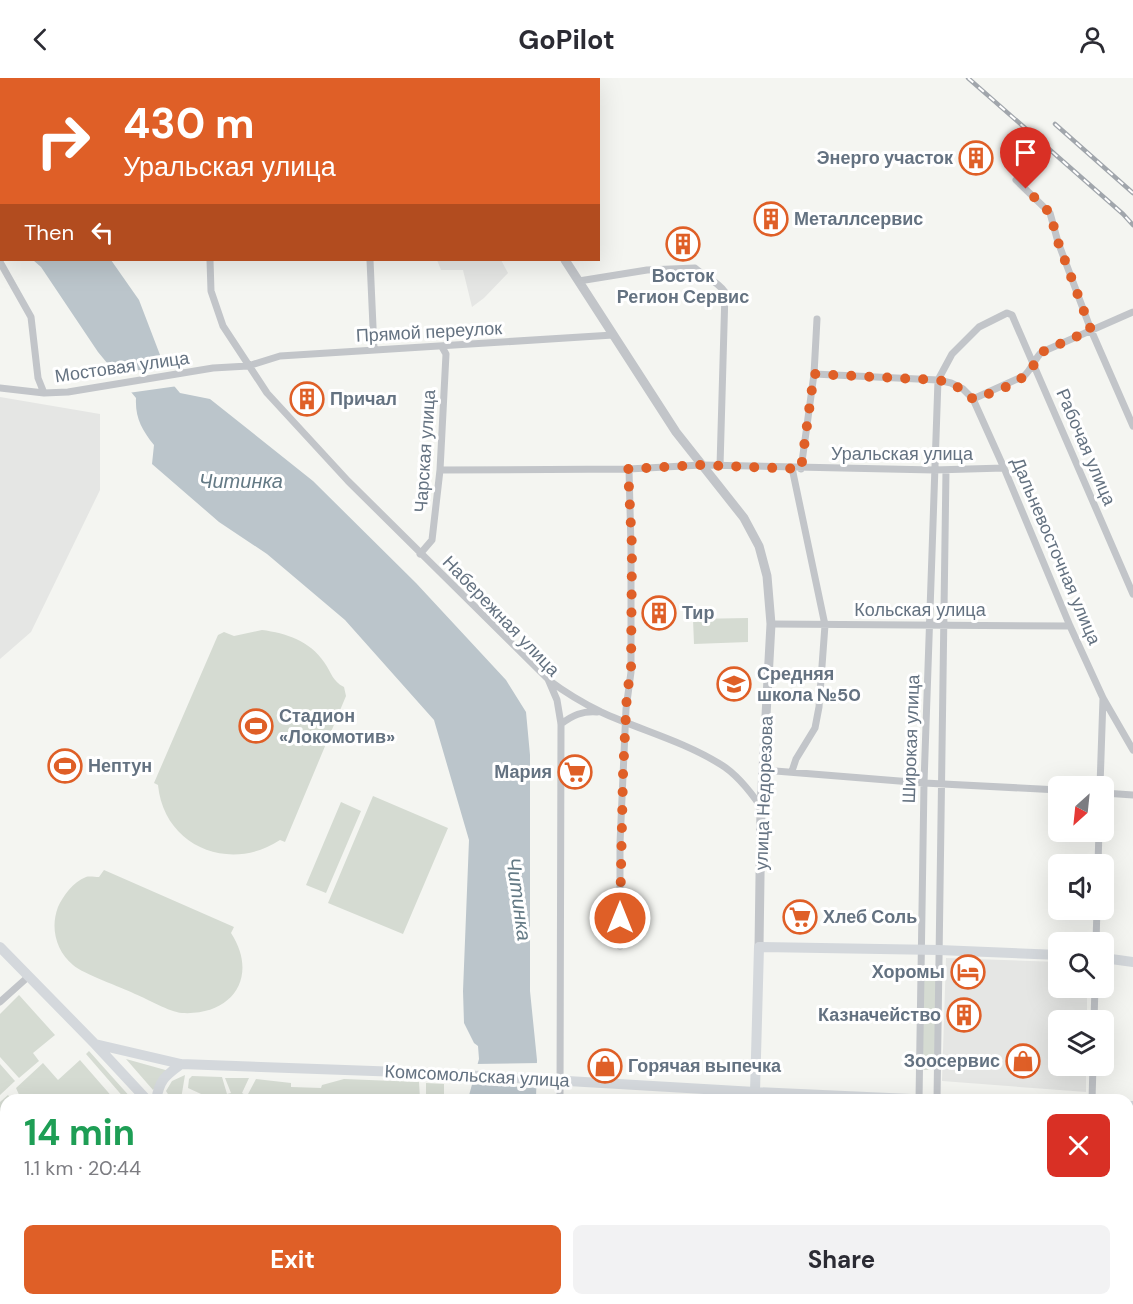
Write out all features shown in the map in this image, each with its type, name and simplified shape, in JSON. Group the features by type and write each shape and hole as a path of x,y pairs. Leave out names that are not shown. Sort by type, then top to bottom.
{"main road":[{"path":"0,947 141,1094"},
{"path":"759,947 1048,955"},
{"name":"улица Недорезова","path":"755,1094 759,947"},
{"path":"1114,959 1133,962"},
{"name":"Комсомольская улица","path":"95,1044 181,1064 429,1072 730,1094"},
{"path":"157,1094 164,1077 181,1064"}],"street":[{"path":"1016,180 1050,213 1058,242 1091,330 1133,426"},
{"name":"Набережная улица","path":"210,261 211,291 223,326 267,393 306,437 420,554 548,680 557,700 561,724 555,1080 558,1094"},
{"path":"370,261 374,349"},
{"name":"улица Недорезова","path":"566,261 676,432 744,518 759,546 768,576 771,624 761,807 759,947"},
{"path":"0,262 31,317 38,378 44,393"},
{"path":"579,281 647,270 694,268 717,282 724,292 720,466"},
{"name":"Рабочая улица","path":"938,380 952,354 978,327 1006,312 1010,313 1133,594"},
{"path":"814,374 938,380 963,389 973,399 1017,381 1029,372 1042,352 1133,312"},
{"path":"801,469 814,374 817,319"},
{"name":"Прямой переулок","path":"248,366 275,357 613,335"},
{"name":"Чарская улица","path":"420,554 432,540 440,470 447,354 442,347"},
{"name":"Мостовая улица","path":"0,388 44,393 68,392 213,368 248,366"},
{"name":"Широкая улица","path":"920,1094 924,783 938,380"},
{"name":"Дальневосточная улица","path":"973,399 1070,626 1103,698 1133,750"},
{"name":"Уральская улица","path":"440,470 628,469 701,465 934,471 1004,468"},
{"path":"792,468 825,625 819,707 815,728 796,759 792,771"},
{"path":"620,946 620,852 627,692 631,672 632,547 628,469"},
{"name":"Широкая улица","path":"935,1094 946,470"},
{"name":"Кольская улица","path":"771,624 1070,626"},
{"path":"548,680 572,697 602,712 681,744 721,764 748,789 761,807"},
{"path":"1100,776 1103,698"},
{"path":"561,724 570,716 585,711 602,712"},
{"path":"763,770 924,783 1048,789"},
{"path":"1114,794 1133,795"},
{"path":"0,1002 28,976"},
{"path":"1092,1094 1093,1076"}],"shaded area":[{"path":"437,261 502,261 508,273 472,307 463,270 441,270"},
{"path":"0,397 100,414 100,490 31,632 0,659"},
{"path":"748,618 748,642 694,644 693,619"},
{"name":"Стадион «Локомотив»","path":"262,630 280,633 305,643 344,687 346,696 285,842 280,840 261,850 241,854 221,853 202,848 186,838 173,824 163,807 158,785 154,783 218,635 224,632 234,636"},
{"path":"373,796 448,828 403,934 328,903"},
{"path":"341,802 361,811 326,893 306,885"},
{"path":"104,870 234,927 231,933 239,949 242,964 241,978 236,990 227,1000 215,1008 200,1012 177,1012 85,972 67,959 56,939 55,923 58,907 77,882 86,877 99,877"},
{"path":"946,958 1048,962 1048,998 1087,998 1087,1010 1048,1010 1048,1076 1086,1076 1086,1092 942,1081"},
{"path":"924,969 938,969 935,1070 922,1070"},
{"path":"19,995 55,1035 33,1053 39,1061 19,1078 0,1057 0,1014"},
{"path":"89,1051 128,1094 121,1094 86,1054"},
{"path":"126,1059 169,1071 153,1090"},
{"path":"80,1060 110,1094 19,1094 16,1088 43,1063 58,1080"},
{"path":"0,1064 15,1081 0,1094"},
{"path":"185,1075 182,1094 168,1094 166,1091 172,1081"},
{"path":"192,1076 222,1077 227,1094 201,1094 188,1088 189,1079"},
{"path":"225,1078 249,1078 242,1093 244,1094 227,1094 231,1093"},
{"path":"256,1079 291,1083 291,1087 321,1088 322,1085 344,1079 419,1082 420,1094 248,1094"},
{"path":"426,1083 444,1084 444,1094 426,1094"}],"water":[{"name":"Читинка","path":"34,261 112,261 139,300 170,381 180,393 210,399 313,481 416,583 506,680 526,712 530,755 530,991 537,1060 536,1094 469,1094 479,1059 478,1046 474,1043 464,1023 463,991 469,840 434,720 345,620 267,554 219,522 152,464 154,445 140,423 136,398 98,352 41,267"}],"pier":[{"path":"167,366 178,386 128,393 112,374"},
{"path":"540,1063 539,1088 469,1084 475,1064"}],"railway":[{"path":"968,78 1133,225"},
{"path":"1055,124 1133,193"}],"place":[{"name":"Энерго участок","path":"976,158"},
{"name":"Металлсервис","path":"771,219"},
{"name":"Восток Регион Сервис","path":"683,244"},
{"name":"Причал","path":"307,399"},
{"name":"Тир","path":"659,613"},
{"name":"Средняя школа №50","path":"734,684"},
{"name":"Стадион «Локомотив»","path":"256,726"},
{"name":"Нептун","path":"65,766"},
{"name":"Мария","path":"575,772"},
{"name":"Хлеб Соль","path":"800,917"},
{"name":"Хоромы","path":"968,972"},
{"name":"Казначейство","path":"964,1015"},
{"name":"Зоосервис","path":"1023,1061"},
{"name":"Горячая выпечка","path":"605,1066"}],"route":[{"path":"620,918 623,775 627,692 631,672 632,547 628,469 701,465 801,469 814,374 938,380 963,389 973,399 1017,381 1029,372 1042,352 1091,330 1058,242 1050,213 1026,189"}]}
